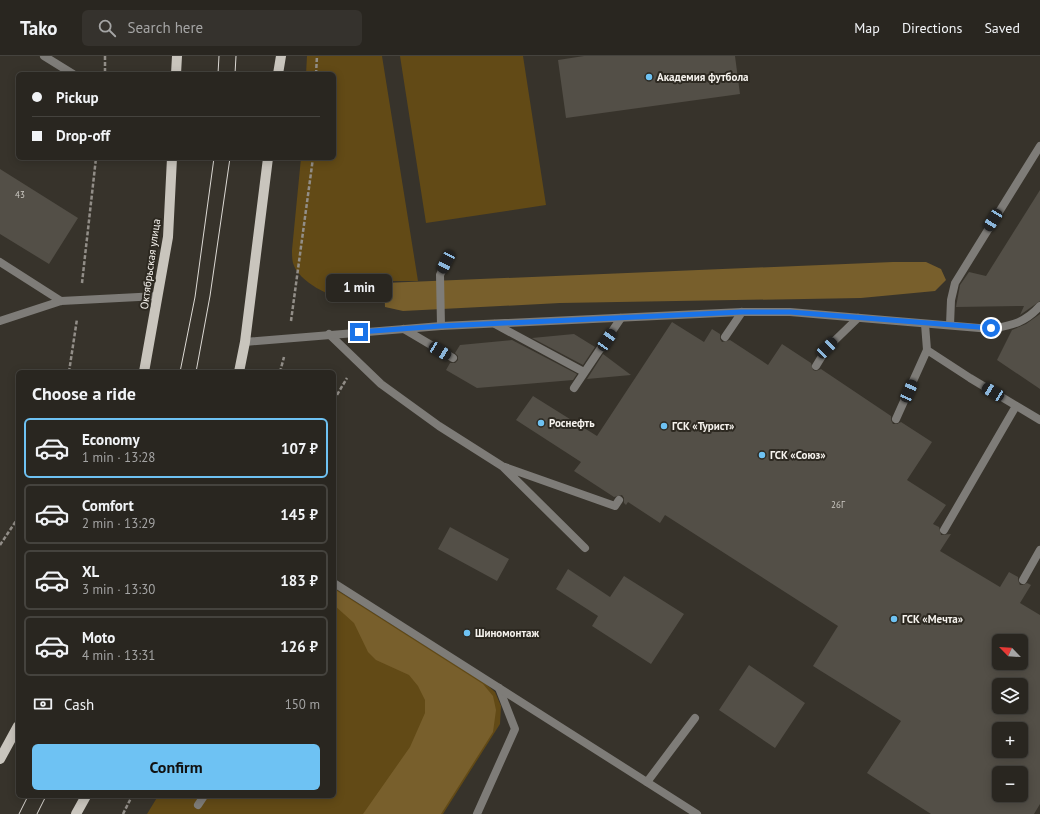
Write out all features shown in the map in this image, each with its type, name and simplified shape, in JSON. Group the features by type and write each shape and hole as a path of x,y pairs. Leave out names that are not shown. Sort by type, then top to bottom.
{"main road":[{"path":"176,72 177,56"},
{"path":"278,72 281,56"},
{"name":"Октябрьская улица","path":"144,370 168,237 172,160"},
{"path":"240,370 268,160"},
{"path":"0,759 16,730"},
{"path":"76,814 85,798"}],"street":[{"path":"44,56 70,72"},
{"path":"950,326 951,300 954,283 1040,146"},
{"path":"0,262 61,301"},
{"path":"441,326 440,275 446,262"},
{"path":"0,321 61,301 158,296"},
{"path":"245,342 441,326 742,312 790,312 950,326 991,328 1015,324 1031,316 1040,306"},
{"path":"725,337 742,312"},
{"path":"574,388 621,318"},
{"path":"816,366 827,348 858,318"},
{"path":"495,324 584,372"},
{"path":"896,419 928,350 926,324"},
{"path":"404,329 453,358"},
{"path":"329,334 392,392 439,426 502,466 586,548"},
{"path":"928,350 1040,420"},
{"path":"944,530 1016,406"},
{"path":"502,466 615,506 619,500"},
{"path":"1023,580 1040,550"},
{"path":"336,584 697,814"},
{"path":"477,814 515,729 499,688"},
{"path":"647,782 694,718"},
{"path":"198,805 203,798"}],"path":[{"path":"105,56 105,72"},
{"path":"316,72 317,56"},
{"path":"69,370 81,299 96,160"},
{"path":"288,338 313,160"},
{"path":"336,397 357,361"},
{"path":"0,546 16,521"},
{"path":"123,814 131,798"}],"shaded area":[{"path":"307,56 382,56 418,281 380,281 382,299 350,300 334,296 308,283 301,277 293,263 292,250 301,160 336,160 336,72 306,72"},
{"path":"400,56 523,56 546,205 426,223"},
{"path":"893,262 926,262 941,269 946,280 935,291 861,298 560,303 403,311 385,307 384,283"},
{"path":"336,589 486,684 495,692 501,706 500,724 443,814 147,814 157,798 336,798"},
{"path":"336,590 483,684 493,696 496,710 493,732 441,814 363,814 410,747 425,713 425,700 418,686 409,675 376,660 368,652 354,623 336,607"}],"building":[{"name":"Академия футбола","path":"584,56 735,56 740,94 566,118 558,60"},
{"path":"0,169 78,218 49,264 0,234"},
{"path":"1040,190 1040,301 1020,315 1024,306 956,307 960,285 969,272 986,276"},
{"path":"1040,314 1040,389 997,360 1012,330 1026,324"},
{"path":"672,322 704,342 712,329 720,334 720,339 722,342 730,340 768,365 782,344 811,363 813,370 816,371 821,369 891,416 893,424 901,422 932,442 907,480 946,505 933,524 939,527 941,535 951,534 940,551 1000,587 1009,572 1018,577 1020,585 1027,583 1031,585 1020,603 1040,615 1040,804 1034,814 931,814 867,773 901,721 813,666 838,626 665,515 660,523 628,502 626,505 622,495 614,497 574,471 581,462 516,420 533,396 597,436"},
{"path":"574,334 595,347 583,365 532,338"},
{"path":"512,340 577,374 573,380 477,388 446,370 450,363 455,363 458,360 458,356 455,353 460,345"},
{"path":"603,354 631,375 587,379"},
{"path":"450,527 509,559 497,581 438,549"},
{"path":"568,569 610,597 624,576 684,614 651,664 592,626 598,616 556,589"},
{"path":"749,665 805,703 775,748 719,710"}],"tram line":[{"path":"218,72 219,56"},
{"path":"235,72 236,56"},
{"path":"180,370 195,297 214,160"},
{"path":"196,370 210,296 230,160"},
{"path":"19,814 27,798"},
{"path":"37,814 45,798"}],"place":[{"name":"Академия футбола","path":"649,77"},
{"name":"Роснефть","path":"541,423"},
{"name":"ГСК «Турист»","path":"664,426"},
{"name":"ГСК «Союз»","path":"762,455"},
{"name":"ГСК «Мечта»","path":"894,619"},
{"name":"Шиномонтаж","path":"467,633"}],"route":[{"path":"359,332 441,326 742,312 790,312 991,328"}]}
